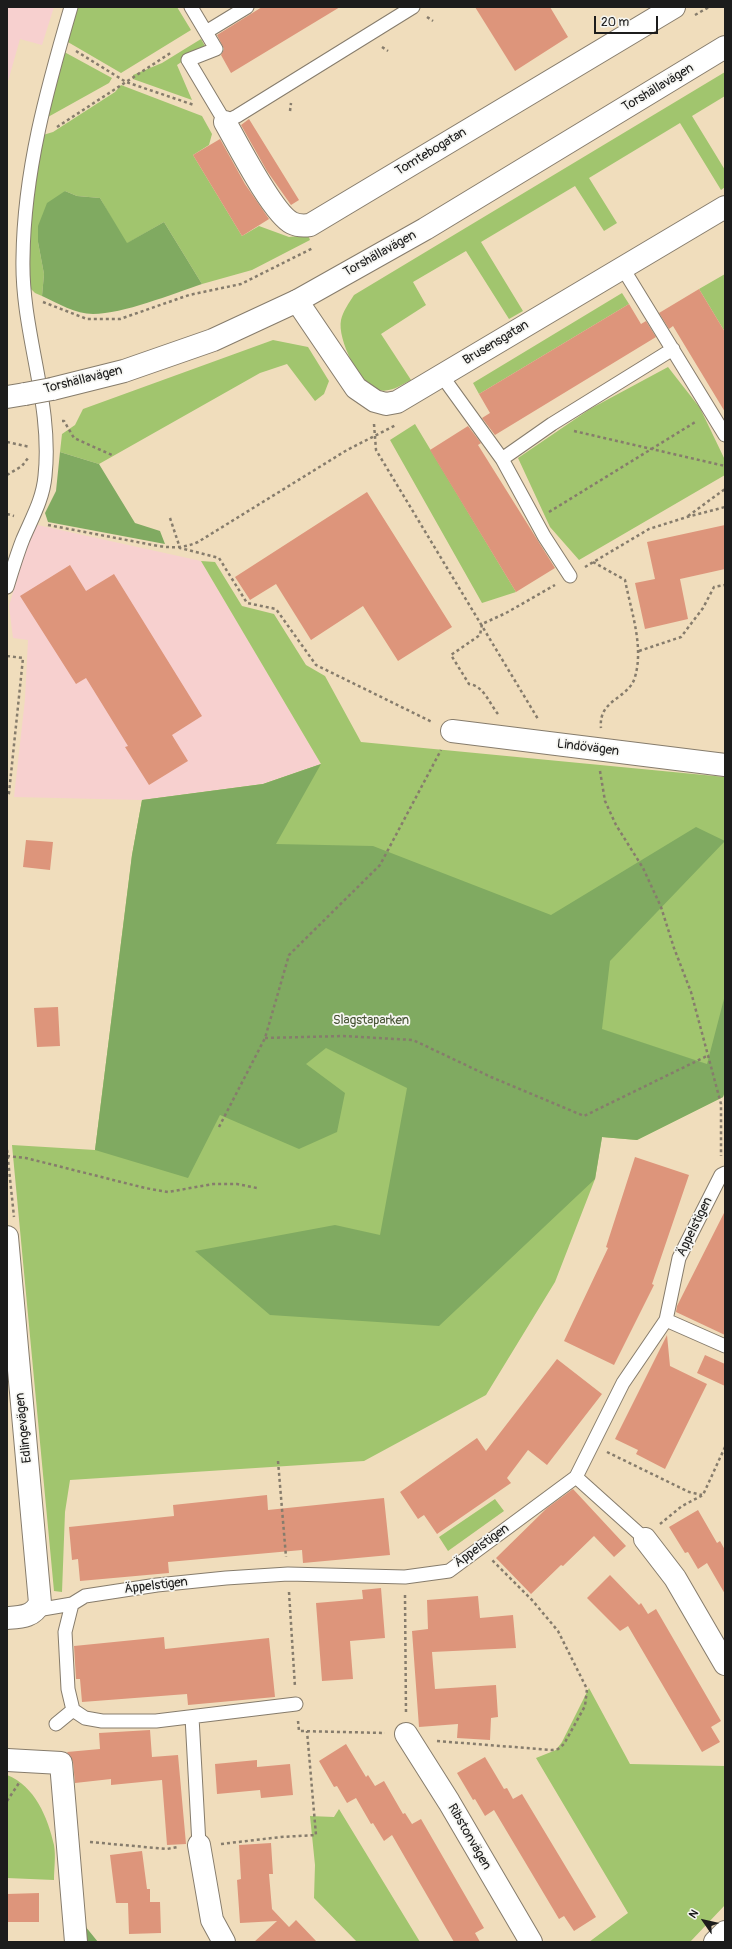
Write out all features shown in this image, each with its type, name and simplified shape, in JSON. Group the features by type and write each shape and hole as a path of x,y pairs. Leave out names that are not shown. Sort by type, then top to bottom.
{"street":[{"name":"Tomtebogatan","path":"225,122 275,208 291,223 301,226 310,225 674,7"},
{"name":"Torshällavägen","path":"16,395 124,371 213,340 298,301 425,229 725,47"},
{"name":"Brusensgatan","path":"375,401 386,404 397,402 622,266 725,206"},
{"path":"298,301 356,388 375,401"},
{"name":"Lindövägen","path":"452,731 725,765"},
{"name":"Edlingevägen","path":"7,1236 10,1310 40,1585 40,1603 33,1612"},
{"path":"645,1539 675,1578 725,1664"},
{"path":"7,1618 33,1612"},
{"name":"Ribstonvägen","path":"406,1734 449,1802 531,1942"},
{"path":"7,1760 61,1764 76,1942"},
{"path":"199,1845 212,1920 224,1942"},
{"path":"715,1942 725,1932"}],"lane":[{"path":"7,587 23,539 37,509 44,482 45,421 24,305 23,282 26,200 35,141 71,7"},
{"path":"191,7 216,49 188,60 225,122 413,7"},
{"path":"206,32 247,7"},
{"path":"622,266 725,435"},
{"path":"502,458 552,424 673,349"},
{"path":"442,376 502,458 536,521 570,576"},
{"name":"Äppelstigen","path":"33,1612 72,1604 85,1596 158,1585 288,1574 405,1577 449,1571 576,1477 623,1382 666,1320 679,1258 723,1174"},
{"path":"666,1320 725,1346"},
{"path":"576,1477 645,1539"},
{"path":"72,1604 65,1632 68,1689 72,1710 85,1718 102,1721 156,1721 296,1704"},
{"path":"56,1724 72,1710"},
{"path":"192,1717 199,1845"}],"path":[{"path":"61,43 126,82 193,104 225,122"},
{"path":"35,141 175,50"},
{"path":"375,401 374,437 376,450 540,722 542,742"},
{"path":"536,521 601,479 712,412"},
{"path":"45,421 64,421 74,438 114,456"},
{"path":"552,424 584,434 725,466"},
{"path":"180,548 198,542 347,450 374,437"},
{"path":"7,442 35,449"},
{"path":"687,517 725,489"},
{"path":"482,624 506,614 649,530 687,517 725,507"},
{"path":"7,514 32,521 158,546 180,548 219,558 247,603 276,609 316,665 452,731 380,865 289,955 264,1038 219,1127"},
{"path":"170,518 180,548"},
{"path":"593,562 625,580 639,651 633,682 628,689 605,709 601,724 601,750 599,766 605,801 616,824 643,868 661,907 674,948 691,992 721,1104 723,1174"},
{"path":"639,651 681,637 703,608 714,588 725,585"},
{"path":"482,624 480,635 451,656 469,684 476,685 480,689 501,718"},
{"path":"7,656 23,658 9,793 7,796"},
{"path":"264,1038 343,1036 413,1040 491,1077 584,1116 709,1055"},
{"path":"7,1156 26,1158 145,1188 168,1192 213,1184 237,1184 257,1188"},
{"path":"592,1445 689,1492 703,1495"},
{"path":"645,1539 682,1506 703,1495 725,1446"},
{"path":"278,1461 288,1574 299,1731 406,1734 434,1741 552,1750 558,1749 564,1744 585,1706 587,1688 558,1631 532,1600 480,1548"},
{"path":"405,1577 406,1734"},
{"path":"67,1844 80,1841 167,1849 199,1845 228,1844 281,1837 316,1835 307,1731"}],"shaded area":[{"path":"7,7 54,7 42,45 20,39 7,85"},
{"path":"33,524 201,561 321,764 263,784 142,800 14,797 25,699 28,640 13,638 9,606"}],"green space":[{"path":"70,7 177,7 191,30 121,73 61,38"},
{"path":"201,39 205,46 177,65 192,100 133,79 133,75 162,63"},
{"path":"57,48 112,78 109,83 48,117"},
{"path":"725,72 725,96 692,116 725,170 725,187 721,190 680,123 589,178 617,223 604,231 575,186 481,242 523,311 509,319 466,251 413,282 426,305 381,334 411,380 395,388 383,391 371,386 364,379 351,360 342,338 341,320 346,307 354,295"},
{"path":"121,85 202,116 212,134 209,145 193,155 242,236 259,226 289,237 308,235 310,240 252,270 202,284 164,222 126,244 100,198 77,196 65,191 38,242 44,274 42,296 35,293 27,285 28,215 43,135 53,132 115,92"},
{"path":"65,191 77,196 100,198 127,243 164,222 202,284 148,303 118,311 93,314 87,314 67,308 42,296 44,274 38,242 38,226 47,203"},
{"path":"725,274 725,332 699,289"},
{"path":"622,293 629,304 479,394 473,383"},
{"path":"273,340 308,347 329,381 324,394 315,401 287,364 260,373 99,464 60,452 62,434 75,425 83,409"},
{"path":"668,367 700,408 725,460 725,475 579,560 550,527 518,458 590,409"},
{"path":"415,424 516,592 482,603 390,440"},
{"path":"60,452 99,464 135,523 160,531 165,544 48,522 45,513 56,491"},
{"name":"Slagstaparken","path":"201,561 215,562 242,606 274,614 306,665 325,676 361,742 725,777 725,1091 723,1097 637,1140 602,1137 595,1179 555,1282 486,1395 364,1461 70,1480 65,1512 62,1592 54,1591 12,1145 95,1150 132,855 142,800 263,784 321,764"},
{"path":"321,764 276,844 373,846 551,915 696,827 725,841 610,961 602,1029 707,1064 725,995 725,1091 723,1097 637,1140 602,1137 595,1179 439,1326 270,1315 195,1251 335,1225 380,1235 407,1088 326,1048 306,1064 345,1093 337,1132 299,1149 220,1115 188,1178 95,1150 132,855 142,800 263,784"},
{"path":"495,1499 504,1511 448,1551 439,1537"},
{"path":"589,1688 630,1764 725,1766 725,1905 690,1942 589,1942 628,1913 536,1758 556,1750 562,1742"},
{"path":"7,1775 17,1780 33,1795 44,1814 54,1845 54,1880 7,1878"},
{"path":"339,1809 420,1942 357,1942 314,1898 315,1865 310,1816 334,1817"},
{"path":"77,1916 98,1942 78,1942"}],"building":[{"path":"262,7 340,7 231,73 221,55 224,49 217,35"},
{"path":"475,7 550,7 568,37 515,71"},
{"path":"249,119 299,200 291,205 267,171 241,125"},
{"path":"220,139 245,184 269,219 242,236 193,155"},
{"path":"699,289 725,332 725,412 673,326 669,329 659,313"},
{"path":"629,304 641,324 646,321 656,337 495,435 482,418 490,413 479,394"},
{"path":"468,426 481,443 478,445 555,568 516,592 430,450"},
{"path":"367,492 452,627 398,661 363,606 311,640 276,584 250,600 235,577"},
{"path":"725,525 725,569 680,579 688,619 645,629 635,583 655,579 647,542"},
{"path":"70,565 86,591 114,574 202,716 172,735 188,761 149,785 125,747 128,746 86,678 76,684 20,596"},
{"path":"26,840 53,842 50,870 23,867"},
{"path":"58,1007 60,1046 37,1047 34,1008"},
{"path":"635,1157 689,1175 652,1284 654,1285 614,1365 564,1341 608,1248 606,1247"},
{"path":"725,1211 725,1335 676,1312 677,1306"},
{"path":"667,1335 670,1366 707,1384 665,1469 636,1454 638,1450 615,1439"},
{"path":"705,1355 725,1364 725,1386 697,1373"},
{"path":"557,1359 602,1394 547,1465 528,1450 507,1478 511,1483 437,1534 424,1515 418,1519 400,1492 477,1438 486,1451"},
{"path":"573,1489 626,1546 614,1557 594,1536 531,1594 496,1558 547,1508"},
{"path":"267,1495 268,1510 384,1498 390,1555 303,1563 302,1550 168,1562 169,1573 80,1581 78,1559 72,1560 69,1527 174,1516 173,1505"},
{"path":"698,1510 717,1543 720,1541 725,1550 725,1594 707,1563 698,1569 688,1552 685,1553 669,1527"},
{"path":"610,1575 639,1605 641,1603 648,1614 656,1609 721,1721 711,1727 720,1742 702,1752 628,1626 620,1631 587,1598"},
{"path":"381,1588 385,1638 350,1641 353,1679 322,1681 316,1603 363,1599 362,1590"},
{"path":"478,1596 480,1618 513,1615 516,1648 432,1652 435,1689 496,1685 498,1717 491,1718 490,1740 457,1738 458,1724 419,1727 412,1631 428,1629 427,1600"},
{"path":"164,1637 165,1649 269,1638 275,1697 188,1705 187,1694 82,1702 80,1679 76,1679 74,1646"},
{"path":"150,1730 152,1757 178,1755 186,1844 167,1845 162,1780 111,1785 111,1779 75,1783 73,1762 67,1752 100,1749 99,1733"},
{"path":"346,1744 366,1777 368,1775 375,1786 384,1781 403,1814 405,1813 412,1824 421,1819 484,1928 475,1933 480,1942 454,1942 392,1835 384,1841 373,1823 371,1824 356,1798 347,1803 337,1786 334,1787 319,1761"},
{"path":"485,1757 504,1789 507,1788 513,1799 522,1794 596,1917 574,1931 564,1916 559,1919 494,1810 485,1816 475,1799 473,1800 457,1773"},
{"path":"257,1760 257,1767 290,1764 293,1795 261,1798 260,1790 217,1794 215,1764"},
{"path":"271,1843 273,1874 269,1874 272,1909 289,1927 296,1920 317,1942 254,1942 277,1921 240,1923 237,1880 241,1879 239,1845"},
{"path":"142,1851 147,1889 150,1889 150,1902 160,1902 161,1933 129,1934 128,1903 116,1903 110,1855"},
{"path":"39,1893 39,1922 7,1922 7,1894"}]}
